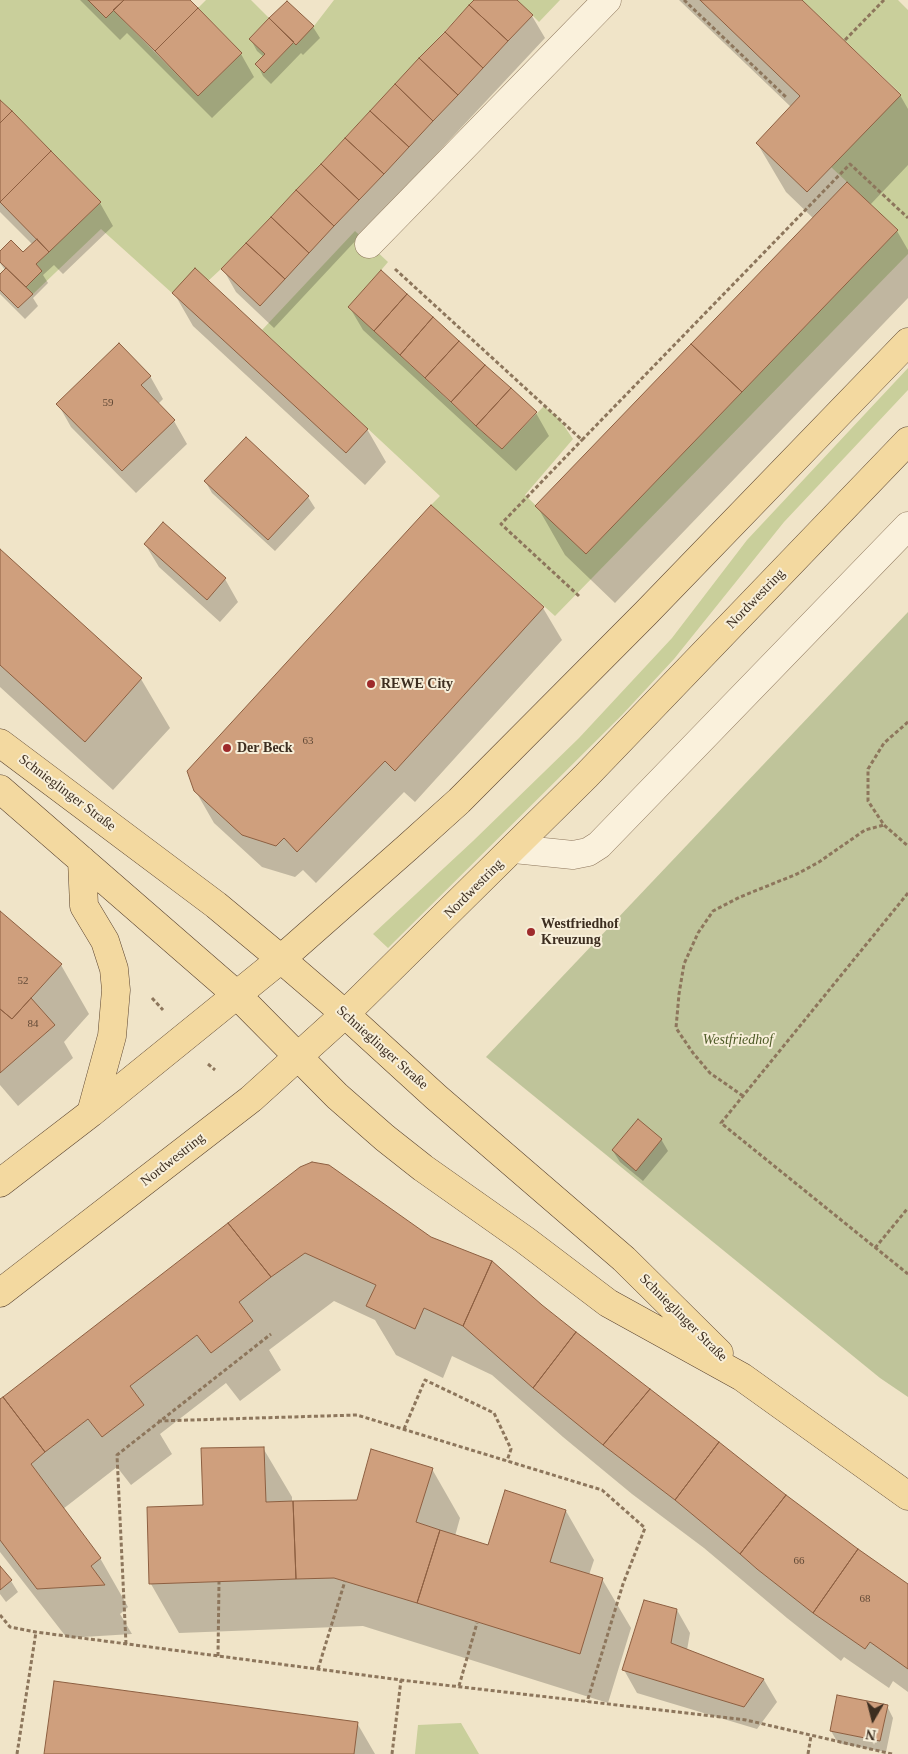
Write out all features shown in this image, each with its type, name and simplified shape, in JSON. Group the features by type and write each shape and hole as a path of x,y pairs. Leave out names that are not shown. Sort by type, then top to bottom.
{"main road":[{"path":"0,1183 91,1113 281,959 459,800 646,613 908,342"},
{"name":"Nordwestring","path":"0,1293 227,1118 299,1057 345,1014 514,849 908,441"},
{"name":"Schnieglinger Straße","path":"0,743 216,905 281,959 436,1097 624,1258 742,1377"},
{"name":"Schnieglinger Straße","path":"0,789 237,995 337,1096 423,1168 525,1240 608,1302 742,1377 908,1496"},
{"path":"82,860 84,906 104,941 114,969 116,990 112,1036 91,1113"}],"lane":[{"path":"369,244 607,0"},
{"path":"514,849 572,855 588,852 599,845 908,526"}],"path":[{"path":"684,0 787,98"},
{"path":"845,40 884,0"},
{"path":"579,596 501,524 850,164 908,218"},
{"path":"369,244 582,440"},
{"path":"908,722 884,743 868,769 868,800 884,825 908,846"},
{"path":"743,1096 710,1073 693,1053 676,1028 678,994 684,964 698,933 714,911 740,897 797,874 819,862 865,830 884,825"},
{"path":"908,893 721,1123 908,1274"},
{"path":"151,997 169,1017"},
{"path":"209,1066 215,1070"},
{"path":"875,1248 908,1208"},
{"path":"126,1644 117,1455 271,1334"},
{"path":"404,1429 425,1380 494,1412 511,1448 507,1461"},
{"path":"158,1421 356,1415 602,1490 644,1528 624,1584 587,1702"},
{"path":"318,1669 345,1581"},
{"path":"218,1656 219,1582"},
{"path":"0,1615 10,1627 36,1632 401,1680 746,1720 892,1754"},
{"path":"459,1686 477,1623"},
{"path":"17,1754 36,1632"},
{"path":"392,1754 401,1680"},
{"path":"808,1754 811,1736"}],"green space":[{"path":"0,0 88,0 113,10 198,96 242,53 198,8 206,0 251,0 269,18 249,39 265,54 255,64 264,73 294,42 314,26 334,0 474,0 271,217 208,281 172,293 101,229 33,294 26,287 42,271 36,264 101,202 0,100"},
{"path":"517,0 560,0 539,22"},
{"path":"802,0 898,0 908,10 908,254 555,616 431,505 440,496 262,330 355,231 388,262 349,308 476,426 502,449 544,406 560,420 573,439 525,495 586,554 898,230 831,167 901,94"},
{"path":"908,368 908,390 784,522 674,659 622,715 388,948 373,934 473,841 579,738 672,638 747,540"},
{"name":"Westfriedhof","path":"908,612 908,1397 880,1378 486,1057"},
{"path":"461,1723 479,1754 415,1754 418,1725"}],"building":[{"path":"88,0 124,0 106,18"},
{"path":"124,0 190,0 198,8 155,51 113,10"},
{"path":"474,0 517,0 533,15 508,41 469,5"},
{"path":"700,0 802,0 901,95 807,192 756,143 800,96"},
{"path":"287,1 314,26 296,45 269,18"},
{"path":"469,5 508,41 483,68 445,32"},
{"path":"198,8 242,53 198,96 155,51"},
{"path":"269,18 294,42 264,73 255,64 265,54 249,39"},
{"path":"445,32 483,68 458,95 419,58"},
{"path":"419,58 458,95 433,121 395,84"},
{"path":"395,84 433,121 409,147 370,111"},
{"path":"0,100 12,111 0,123"},
{"path":"12,111 51,151 0,202 0,123"},
{"path":"370,111 409,147 384,174 345,138"},
{"path":"345,138 384,174 359,200 321,164"},
{"path":"51,151 101,202 49,252 0,202"},
{"path":"321,164 359,200 334,226 296,190"},
{"path":"847,182 898,230 742,392 691,344"},
{"path":"296,190 334,226 309,253 271,217"},
{"path":"271,217 309,253 285,279 246,243"},
{"path":"37,239 49,252 36,264 42,271 26,287 0,262 0,251 11,240 23,252"},
{"path":"246,243 285,279 260,306 221,269"},
{"path":"6,268 33,294 18,308 0,290 0,274"},
{"path":"195,268 368,429 346,453 172,293"},
{"path":"381,270 407,294 374,331 348,307"},
{"path":"407,294 433,317 400,355 374,331"},
{"path":"433,317 459,341 425,378 400,355"},
{"path":"459,341 485,365 451,402 425,378"},
{"path":"119,343 151,376 141,385 175,420 122,471 56,404"},
{"path":"691,344 742,392 586,554 535,506"},
{"path":"485,365 511,388 476,426 451,402"},
{"path":"511,388 537,412 502,449 476,426"},
{"path":"246,437 309,496 268,540 204,481"},
{"name":"REWE City","path":"431,505 544,607 395,771 385,761 297,852 284,838 276,846 242,835 194,791 187,771"},
{"path":"163,522 226,578 207,600 144,544"},
{"path":"0,549 142,678 85,742 0,665"},
{"path":"0,911 62,964 12,1019 0,1009"},
{"path":"31,998 55,1025 0,1073 0,1009 12,1019"},
{"path":"638,1119 662,1139 636,1171 612,1150"},
{"path":"312,1162 329,1165 431,1237 492,1261 463,1326 424,1308 415,1329 366,1306 376,1285 305,1253 271,1277 228,1223 300,1167"},
{"path":"228,1223 271,1277 239,1302 253,1321 211,1353 197,1335 130,1386 144,1405 102,1437 88,1419 45,1452 3,1397"},
{"path":"492,1261 576,1332 533,1388 463,1326"},
{"path":"576,1332 650,1389 603,1445 533,1388"},
{"path":"650,1389 719,1442 675,1500 603,1445"},
{"path":"3,1397 45,1452 31,1464 101,1558 91,1566 105,1585 37,1589 0,1540 0,1399"},
{"path":"719,1442 786,1495 740,1554 675,1500"},
{"path":"264,1447 266,1502 293,1501 296,1579 149,1584 147,1507 203,1505 201,1448"},
{"path":"371,1449 433,1468 416,1522 440,1530 417,1603 334,1578 296,1579 293,1501 357,1500"},
{"path":"505,1490 566,1510 550,1562 603,1578 580,1654 417,1603 440,1530 488,1545"},
{"path":"786,1495 858,1549 813,1613 740,1554"},
{"path":"858,1549 908,1584 908,1669 870,1642 865,1649 813,1613"},
{"path":"0,1566 12,1580 0,1590"},
{"path":"644,1600 677,1609 671,1643 764,1679 744,1707 622,1670"},
{"path":"54,1681 358,1722 354,1754 44,1754"},
{"path":"837,1695 888,1705 880,1741 830,1731"}],"place":[{"name":"REWE City","path":"371,684"},
{"name":"Der Beck","path":"227,748"},
{"name":"Westfriedhof Kreuzung","path":"531,932"}]}
